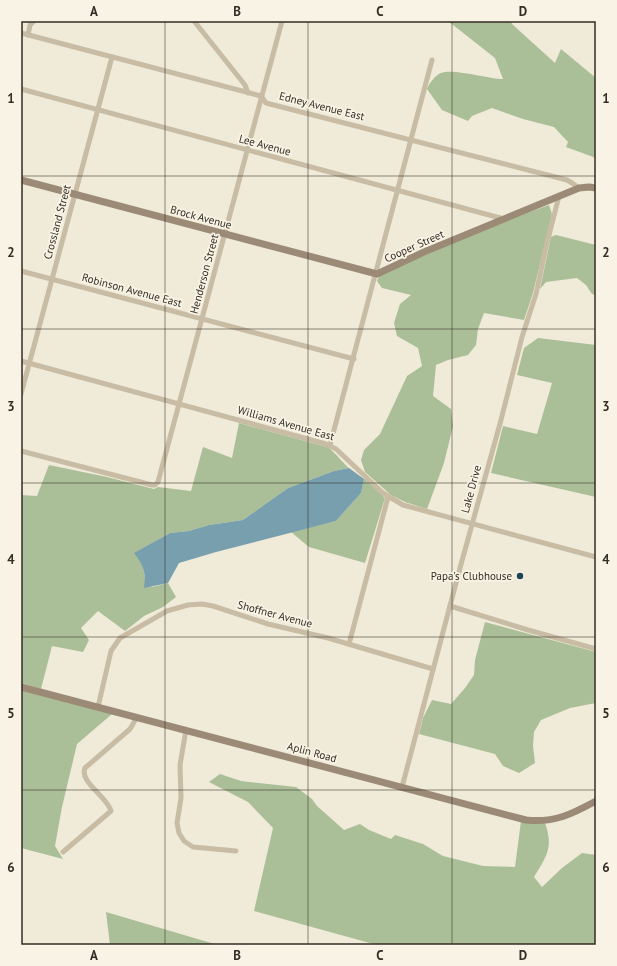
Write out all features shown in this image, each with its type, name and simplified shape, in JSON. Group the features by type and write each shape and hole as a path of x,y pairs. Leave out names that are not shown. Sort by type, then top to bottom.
{"street":[{"path":"28,35 30,25 34,21"},
{"path":"194,21 245,85 248,93"},
{"name":"Henderson Street","path":"21,451 152,486 155,485 159,479 282,21"},
{"name":"Edney Avenue East","path":"21,33 261,96 266,103 567,180 579,188 596,188"},
{"name":"Crossland Street","path":"21,394 112,57"},
{"path":"376,274 432,60"},
{"name":"Lee Avenue","path":"21,89 504,219"},
{"name":"Brock Avenue","path":"21,180 376,274"},
{"name":"Cooper Street","path":"330,445 376,274 424,252 579,188"},
{"name":"Lake Drive","path":"402,787 522,337 536,294 559,196"},
{"name":"Robinson Avenue East","path":"21,271 354,359"},
{"name":"Williams Avenue East","path":"21,361 330,445 336,448 388,496 410,508 596,557"},
{"path":"349,644 388,496"},
{"name":"Shoffner Avenue","path":"98,707 112,651 118,641 123,636 173,609 195,604 213,606 268,624 349,644 433,669"},
{"path":"450,606 596,649"},
{"name":"Aplin Road","path":"21,687 526,820 536,821 564,817 596,801"},
{"path":"63,852 111,811 108,804 85,779 83,772 84,768 130,729 137,717"},
{"path":"186,730 180,765 181,798 177,823 179,833 184,841 193,847 236,851"}],"green space":[{"path":"448,21 511,21 512,24 555,63 561,49 596,78 596,158 566,147 568,142 554,127 523,119 492,108 472,116 468,121 442,110 427,89 432,80 439,74 454,72 503,79 495,58"},
{"path":"549,205 552,214 533,293 524,320 484,313 478,329 476,345 468,355 436,365 433,396 451,409 453,426 444,463 427,509 405,502 391,495 365,472 361,460 364,450 380,434 407,376 422,366 418,348 397,336 394,323 400,304 411,295 382,288 377,281 379,276 506,221"},
{"path":"556,235 596,245 596,295 592,294 586,285 577,278 546,282 540,289 551,237"},
{"path":"538,338 596,345 596,497 491,473 503,426 537,434 552,383 517,375 524,348"},
{"path":"239,423 327,447 349,468 334,471 288,488 243,520 209,525 189,531 170,533 135,553 143,564 145,580 152,587 168,583 176,597 163,607 144,616 125,631 98,611 81,628 89,640 83,652 52,646 41,689 21,683 21,495 37,496 49,465 107,477 154,489 158,487 191,491 203,447 232,458"},
{"path":"364,478 385,498 365,563 309,547 291,532 336,521 361,493"},
{"path":"485,622 596,652 596,703 570,708 541,720 534,732 533,746 535,763 519,773 503,766 495,754 419,734 423,718 432,700 451,704 474,675 475,660"},
{"path":"21,690 112,714 77,744 62,807 55,846 63,859 21,848"},
{"path":"220,774 241,781 296,787 312,799 317,806 344,830 360,824 369,830 391,839 395,835 423,844 443,856 483,866 515,867 521,821 545,823 548,832 549,846 545,858 534,877 542,887 562,868 582,853 596,855 596,945 377,945 254,911 273,828 248,802 209,782"},
{"path":"106,912 218,945 110,945"}],"water":[{"path":"349,468 364,479 361,493 336,521 179,563 168,583 144,588 144,569 134,553 170,533 189,531 209,525 243,520 288,488 334,471"}],"place":[{"name":"Papa's Clubhouse","path":"520,576"}]}
